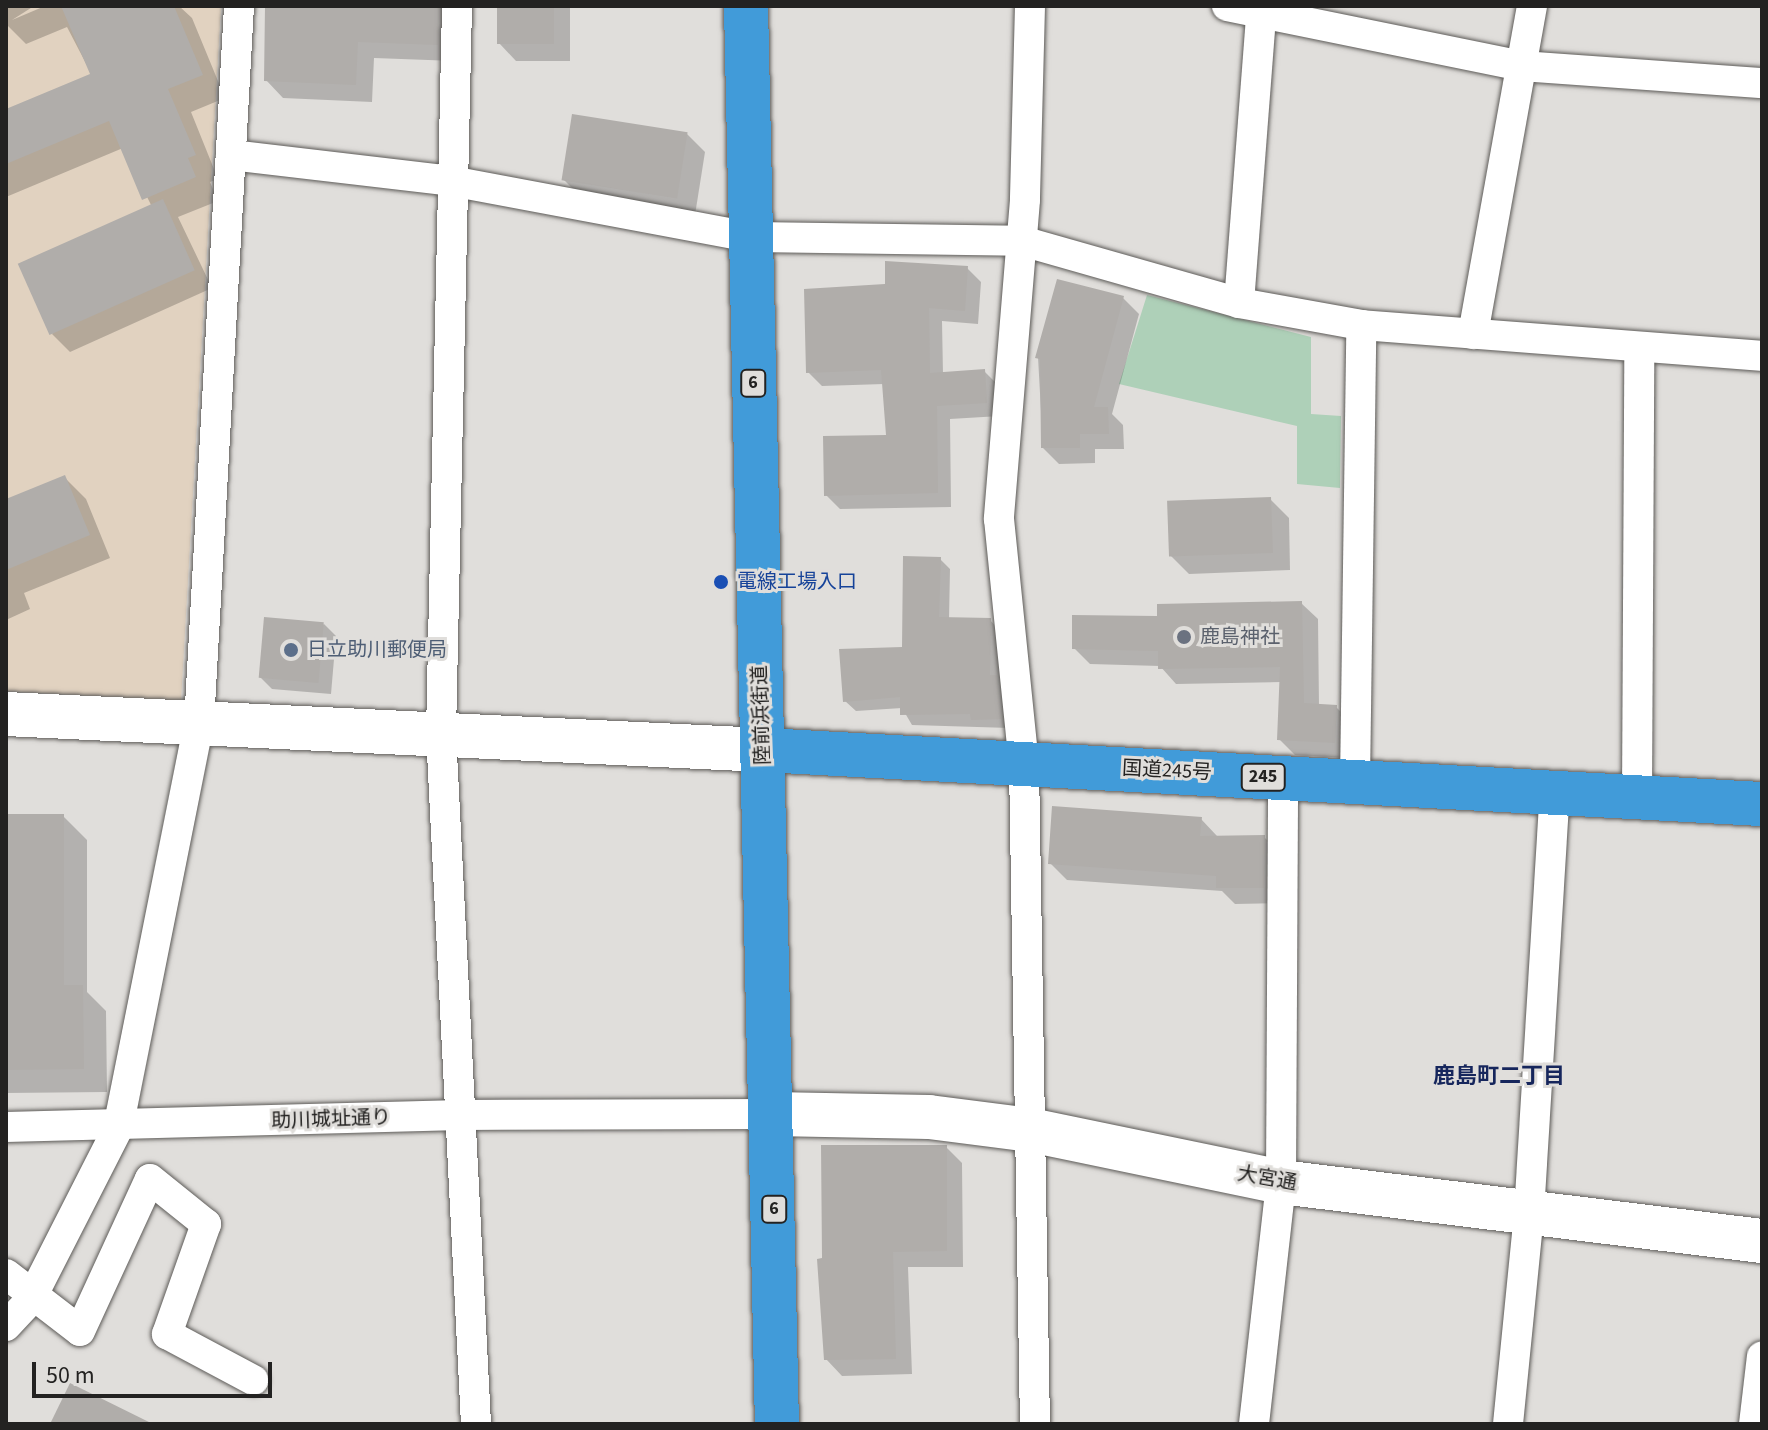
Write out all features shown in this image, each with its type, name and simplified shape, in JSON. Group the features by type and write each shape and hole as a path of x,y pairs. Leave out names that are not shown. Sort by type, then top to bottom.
{"highway":[{"name":"陸前浜街道","path":"746,6 773,1114 777,1424"},
{"name":"国道245号","path":"764,750 1762,804"}],"street":[{"path":"6,1326 31,1299 118,1128 199,724 239,6"},
{"path":"457,6 441,733 476,1424"},
{"path":"1030,6 1022,241 1004,408 999,519 1024,764 1035,1424"},
{"path":"1227,6 1262,9 1522,66 1762,83"},
{"path":"1473,334 1532,6"},
{"path":"1239,303 1262,9"},
{"path":"231,155 451,181 750,237 1022,241 1239,303 1361,325 1762,356"},
{"path":"1355,782 1361,325"},
{"path":"1637,797 1639,347"},
{"path":"6,714 764,750"},
{"path":"1254,1424 1281,1182 1283,778"},
{"path":"1508,1424 1529,1213 1555,793"},
{"name":"助川城址通り","path":"6,1127 118,1128 461,1115 773,1114"},
{"name":"大宮通","path":"773,1114 929,1117 1030,1130 1281,1182 1762,1241"},
{"path":"6,1274 31,1299 80,1331 150,1179 206,1224 167,1334 253,1380"},
{"path":"1754,1424 1762,1356"}],"shaded area":[{"path":"6,6 221,6 181,701 6,691"}],"green space":[{"path":"1147,295 1311,337 1311,414 1341,416 1340,488 1297,484 1297,426 1119,384"}],"building":[{"path":"61,6 174,6 203,75 168,89 196,155 188,158 196,177 142,200 109,121 6,164 6,109 90,74"},
{"path":"265,6 439,6 438,45 358,42 356,85 264,81"},
{"path":"497,6 554,6 554,44 497,44"},
{"path":"572,114 688,132 677,198 562,180"},
{"path":"163,199 195,270 49,335 18,264"},
{"path":"885,261 968,266 965,311 929,308 930,373 985,369 987,403 937,406 938,493 824,496 823,436 886,435 881,370 806,373 804,289 885,284"},
{"path":"1057,279 1124,296 1094,407 1108,407 1109,434 1080,434 1080,448 1041,448 1040,359 1035,358"},
{"path":"65,475 90,535 6,570 6,499"},
{"path":"1271,497 1273,553 1169,557 1167,501"},
{"path":"903,556 941,557 939,617 991,618 990,675 997,675 1001,719 971,720 970,714 900,715 900,697 843,702 839,649 902,647"},
{"path":"1302,601 1304,703 1337,705 1335,743 1277,740 1280,667 1158,669 1158,651 1072,649 1072,615 1157,616 1157,604"},
{"path":"264,617 324,622 318,683 259,678"},
{"path":"1052,806 1202,817 1200,836 1265,835 1264,888 1216,888 1216,876 1048,864"},
{"path":"6,814 64,814 64,985 83,985 84,1069 6,1070"},
{"path":"821,1145 947,1145 947,1251 893,1252 896,1359 824,1360 817,1259 822,1258"},
{"path":"70,1383 153,1424 50,1424"}],"place":[{"name":"電線工場入口","path":"721,582"},
{"name":"鹿島神社","path":"1184,637"},
{"name":"日立助川郵便局","path":"291,650"}],"district":[{"name":"鹿島町二丁目","path":"1499,1077"}]}
